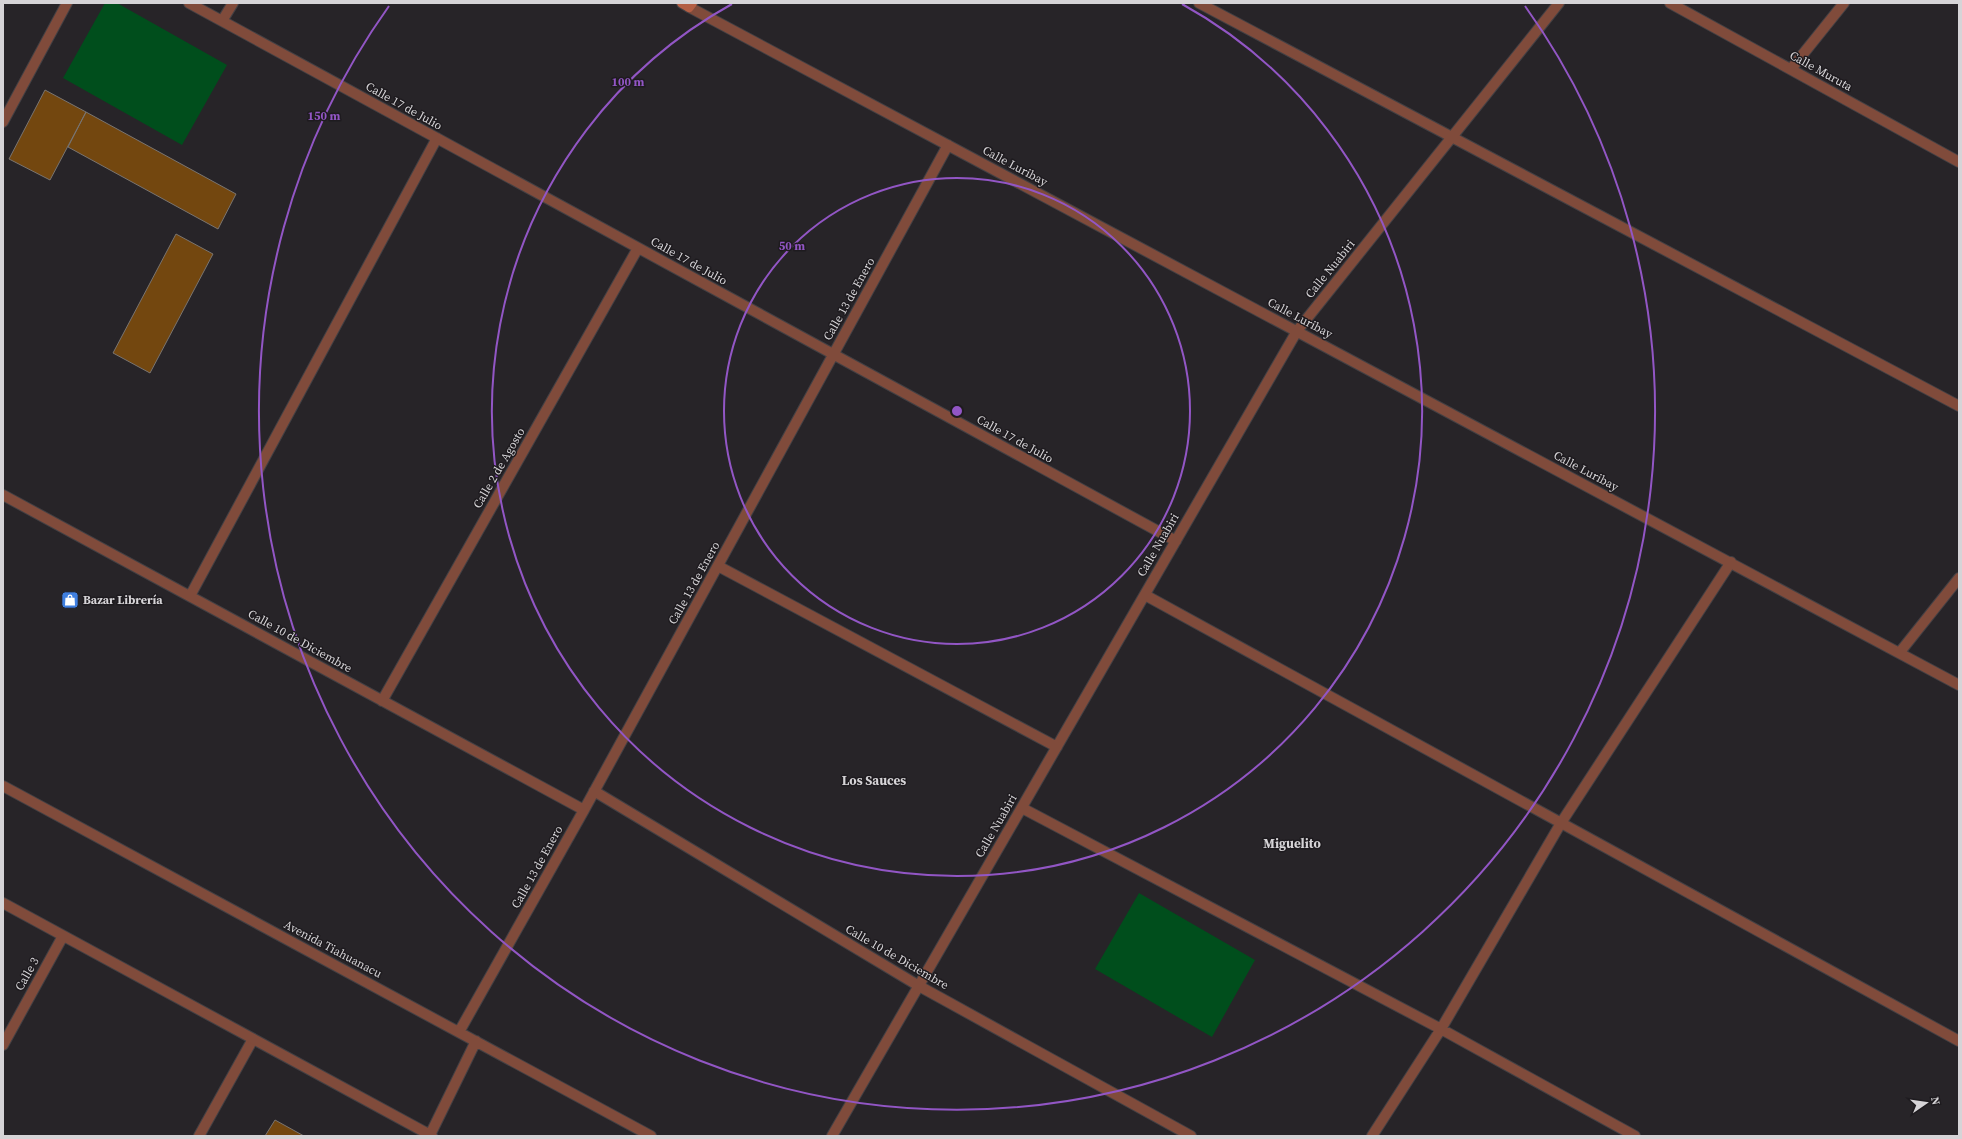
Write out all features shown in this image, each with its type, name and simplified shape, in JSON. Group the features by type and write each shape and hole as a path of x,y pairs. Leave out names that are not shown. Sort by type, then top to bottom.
{"street":[{"path":"3,122 67,3"},
{"name":"Calle 17 de Julio","path":"189,3 1176,542"},
{"path":"222,21 232,3"},
{"path":"1199,3 1959,406"},
{"name":"Calle Nuabiri","path":"832,1136 1297,331 1559,3"},
{"name":"Calle Muruta","path":"1670,3 1959,162"},
{"path":"1791,69 1844,3"},
{"name":"Calle Luribay","path":"688,4 948,145 1900,652 1959,685"},
{"path":"190,596 436,138"},
{"name":"Calle 13 de Enero","path":"459,1032 584,810 948,145"},
{"name":"Calle 2 de Agosto","path":"382,701 638,248"},
{"name":"Calle 10 de Diciembre","path":"3,495 584,810"},
{"path":"1372,1136 1441,1029 1561,823 1731,562"},
{"path":"718,566 1057,747"},
{"path":"1900,652 1959,578"},
{"path":"1145,595 1959,1041"},
{"name":"Avenida Tiahuanacu","path":"3,786 651,1136"},
{"name":"Calle 10 de Diciembre","path":"594,791 919,986 1191,1136"},
{"path":"1022,808 1441,1029 1635,1136"},
{"path":"3,903 431,1136 476,1041"},
{"name":"Calle 3","path":"3,1045 63,936"},
{"path":"199,1136 253,1039"}],"green space":[{"path":"105,3 117,3 227,65 182,145 63,78"},
{"path":"1139,893 1255,960 1212,1037 1095,969"}],"building":[{"path":"45,90 86,112 50,180 9,159"},
{"path":"86,112 236,194 218,229 68,147"},
{"path":"176,234 213,254 150,373 113,353"},
{"path":"275,1120 304,1136 265,1136"}],"place":[{"name":"Bazar Librería","path":"70,600"}],"district":[{"name":"Los Sauces","path":"874,780"},
{"name":"Miguelito","path":"1292,843"}]}
